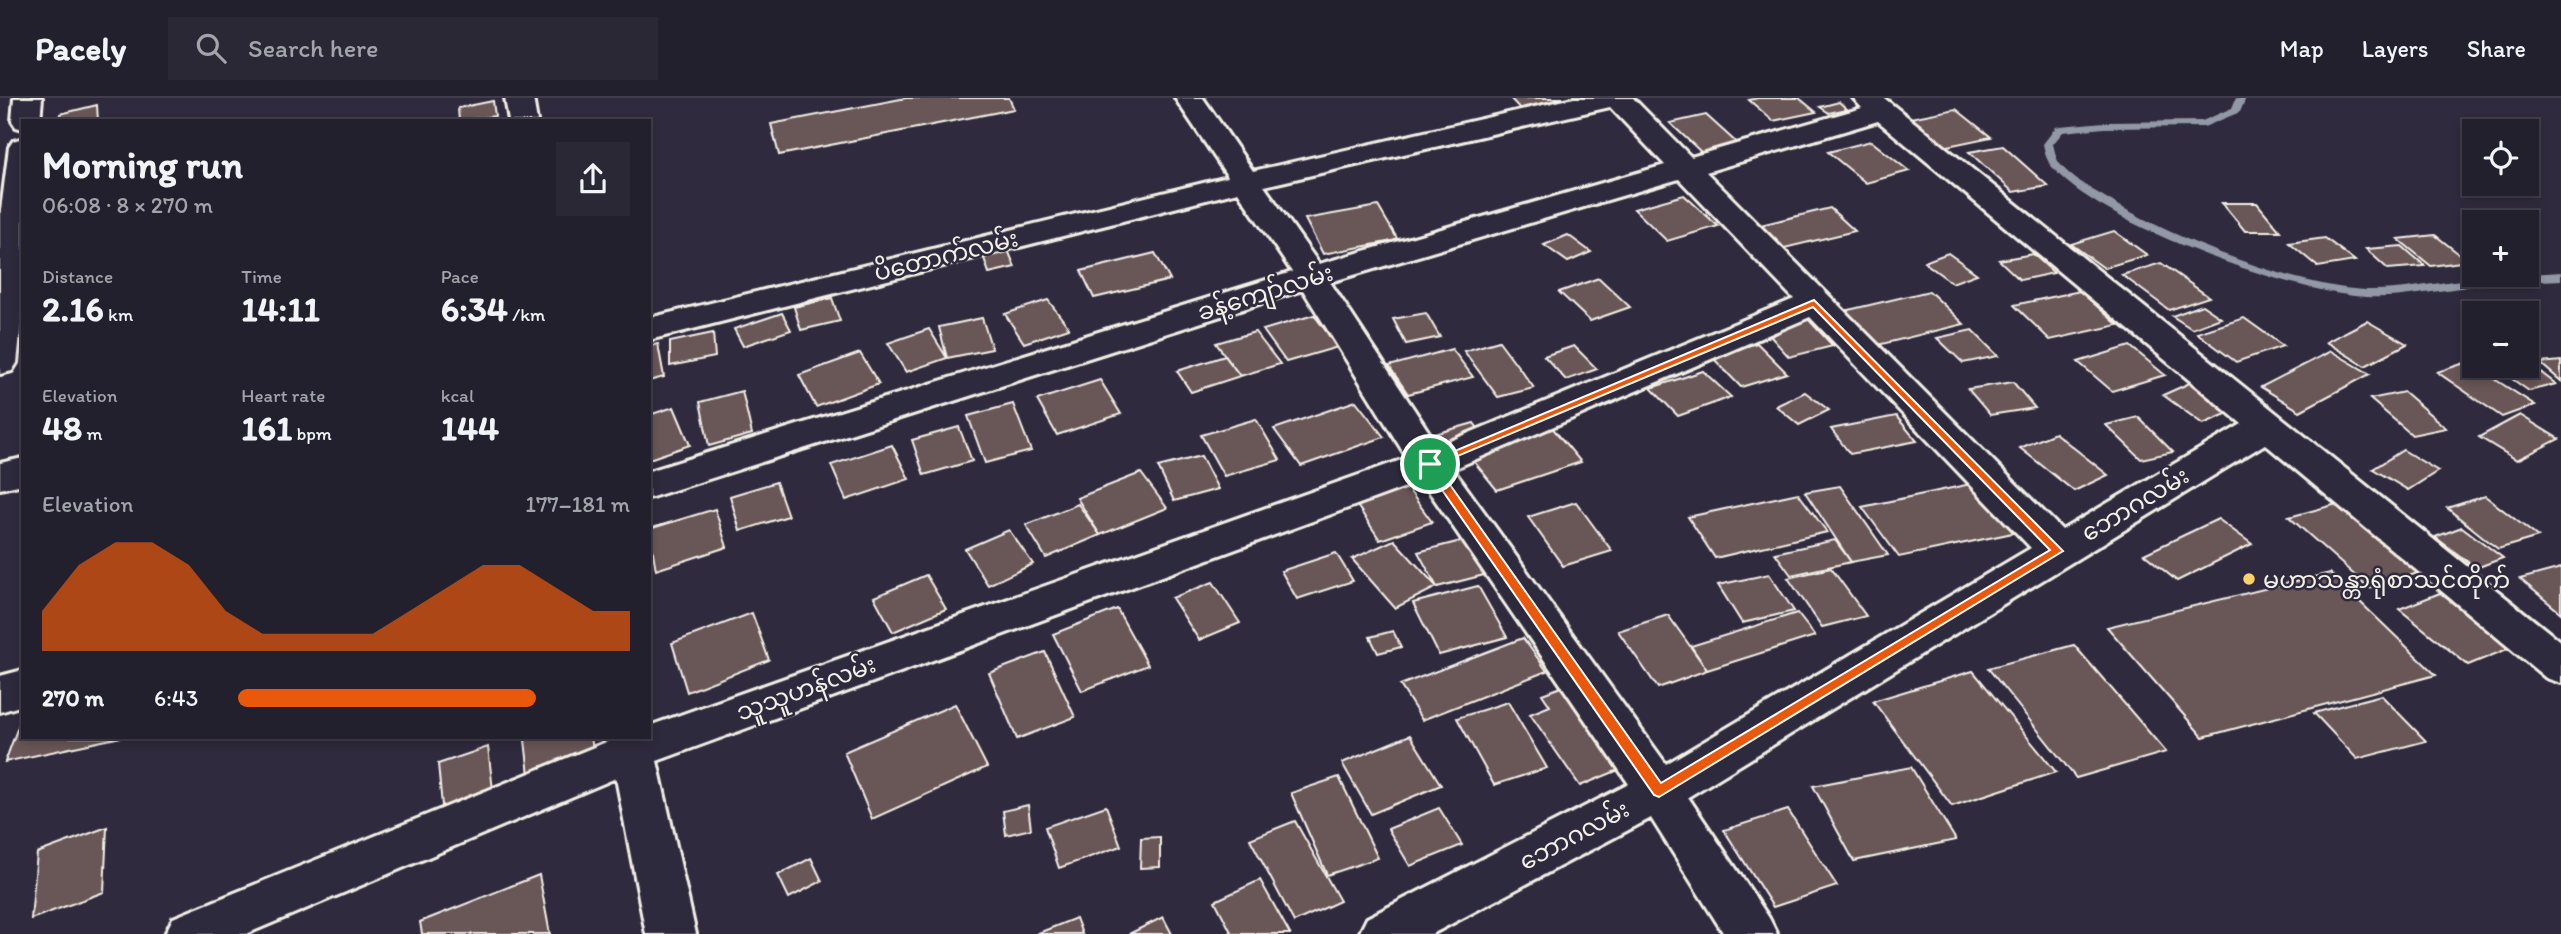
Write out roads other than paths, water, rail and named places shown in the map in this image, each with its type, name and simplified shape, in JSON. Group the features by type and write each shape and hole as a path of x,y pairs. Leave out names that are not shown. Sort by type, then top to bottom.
{"street":[{"path":"26,119 29,98"},
{"path":"519,98 523,119"},
{"path":"1189,98 1243,182 1311,277 1430,464 1659,791 1752,934"},
{"name":"ပိတောက်လမ်း","path":"651,329 1243,182 1611,98"},
{"path":"1616,98 2057,551"},
{"path":"1875,105 2265,427 2561,666"},
{"name":"ခန့်ကျော်လမ်း","path":"651,484 1311,277 1684,169 1875,105"},
{"path":"0,363 5,256 21,159"},
{"name":"သူသူဟန်လမ်း","path":"651,737 1430,464 1814,303"},
{"name":"ဘောဂလမ်း","path":"1384,934 1659,791 2265,427"},
{"path":"0,476 21,471"},
{"path":"0,694 21,688"},
{"path":"631,744 671,934"},
{"name":"သူသူဟန်လမ်း","path":"190,934 631,744"}],"waterway":[{"path":"2241,98 2236,110 2204,124 2104,125 2060,129 2048,144 2058,168 2082,188 2114,208 2153,228 2239,263 2318,286 2349,292 2391,293 2561,276"}],"place":[{"name":"မဟာသန္တာရုံစာသင်တိုက်","path":"2249,579"}]}
